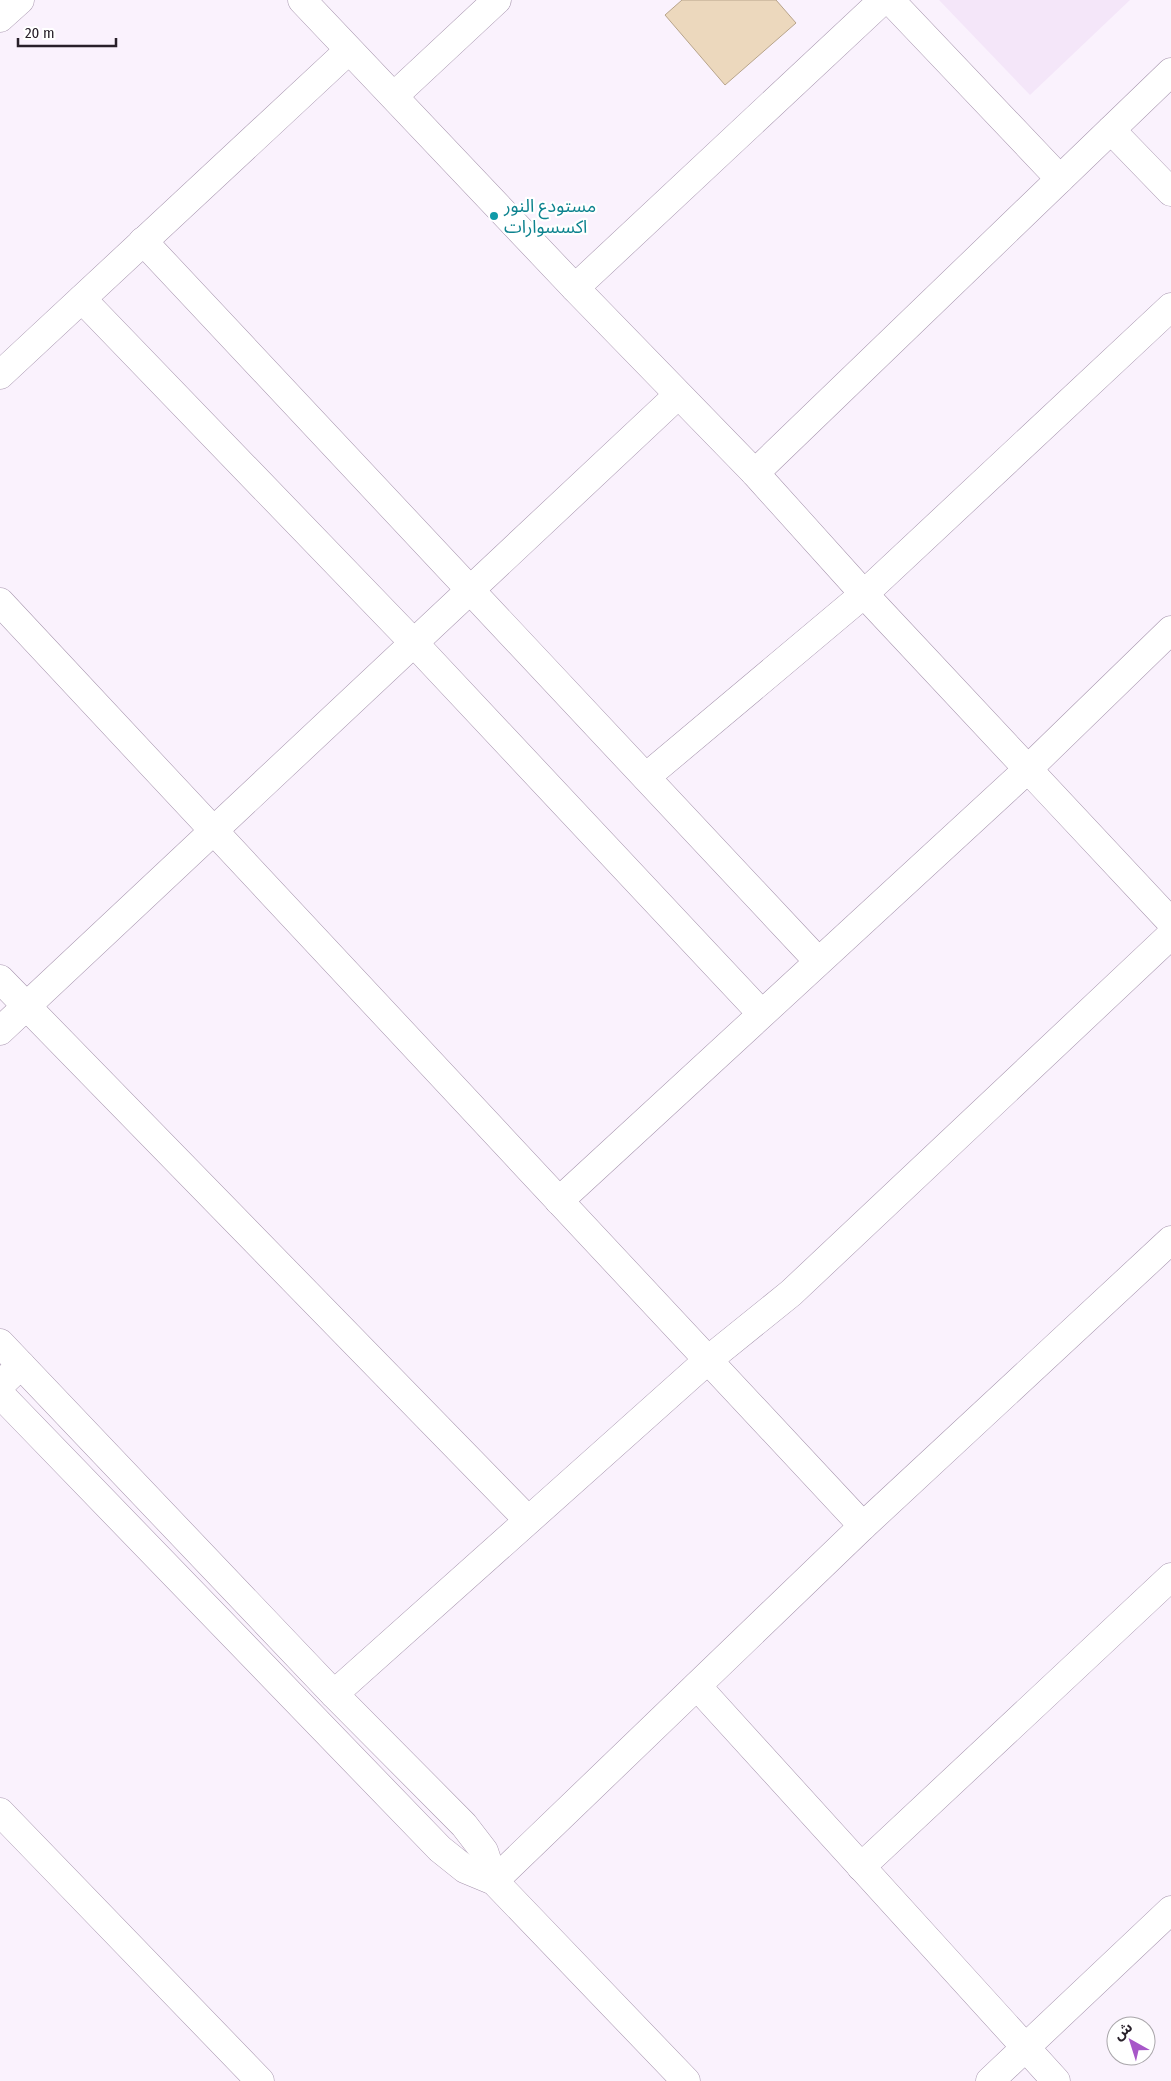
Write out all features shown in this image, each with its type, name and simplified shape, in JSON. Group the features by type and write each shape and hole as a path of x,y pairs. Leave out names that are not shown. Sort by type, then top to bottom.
{"street":[{"path":"0,18 20,0"},
{"path":"302,0 575,288 755,473 864,594 1171,922"},
{"path":"394,96 497,0"},
{"path":"575,288 883,0"},
{"path":"890,0 1060,179"},
{"path":"0,375 348,50"},
{"path":"755,473 1171,72"},
{"path":"1111,130 1171,192"},
{"path":"143,242 818,961"},
{"path":"82,299 414,643 761,1013"},
{"path":"646,777 864,594 1171,307"},
{"path":"0,1031 678,395"},
{"path":"0,602 863,1526"},
{"path":"559,1201 1028,769 1171,630"},
{"path":"334,1694 708,1360 791,1293 1171,935"},
{"path":"0,979 528,1520"},
{"path":"494,1881 863,1526 1171,1240"},
{"path":"0,1343 334,1694 470,1831 484,1851 494,1881"},
{"path":"0,1385 21,1365"},
{"path":"0,1394 440,1849 465,1869 494,1881 686,2081"},
{"path":"861,1867 1171,1577"},
{"path":"698,1686 1056,2081"},
{"path":"0,1812 260,2081"},
{"path":"990,2081 1171,1910"}],"shaded area":[{"path":"939,0 1130,0 1030,95"}],"building":[{"path":"682,0 776,0 796,23 725,85 665,15"}],"place":[{"name":"مستودع النور اكسسوارات","path":"494,216"}]}
